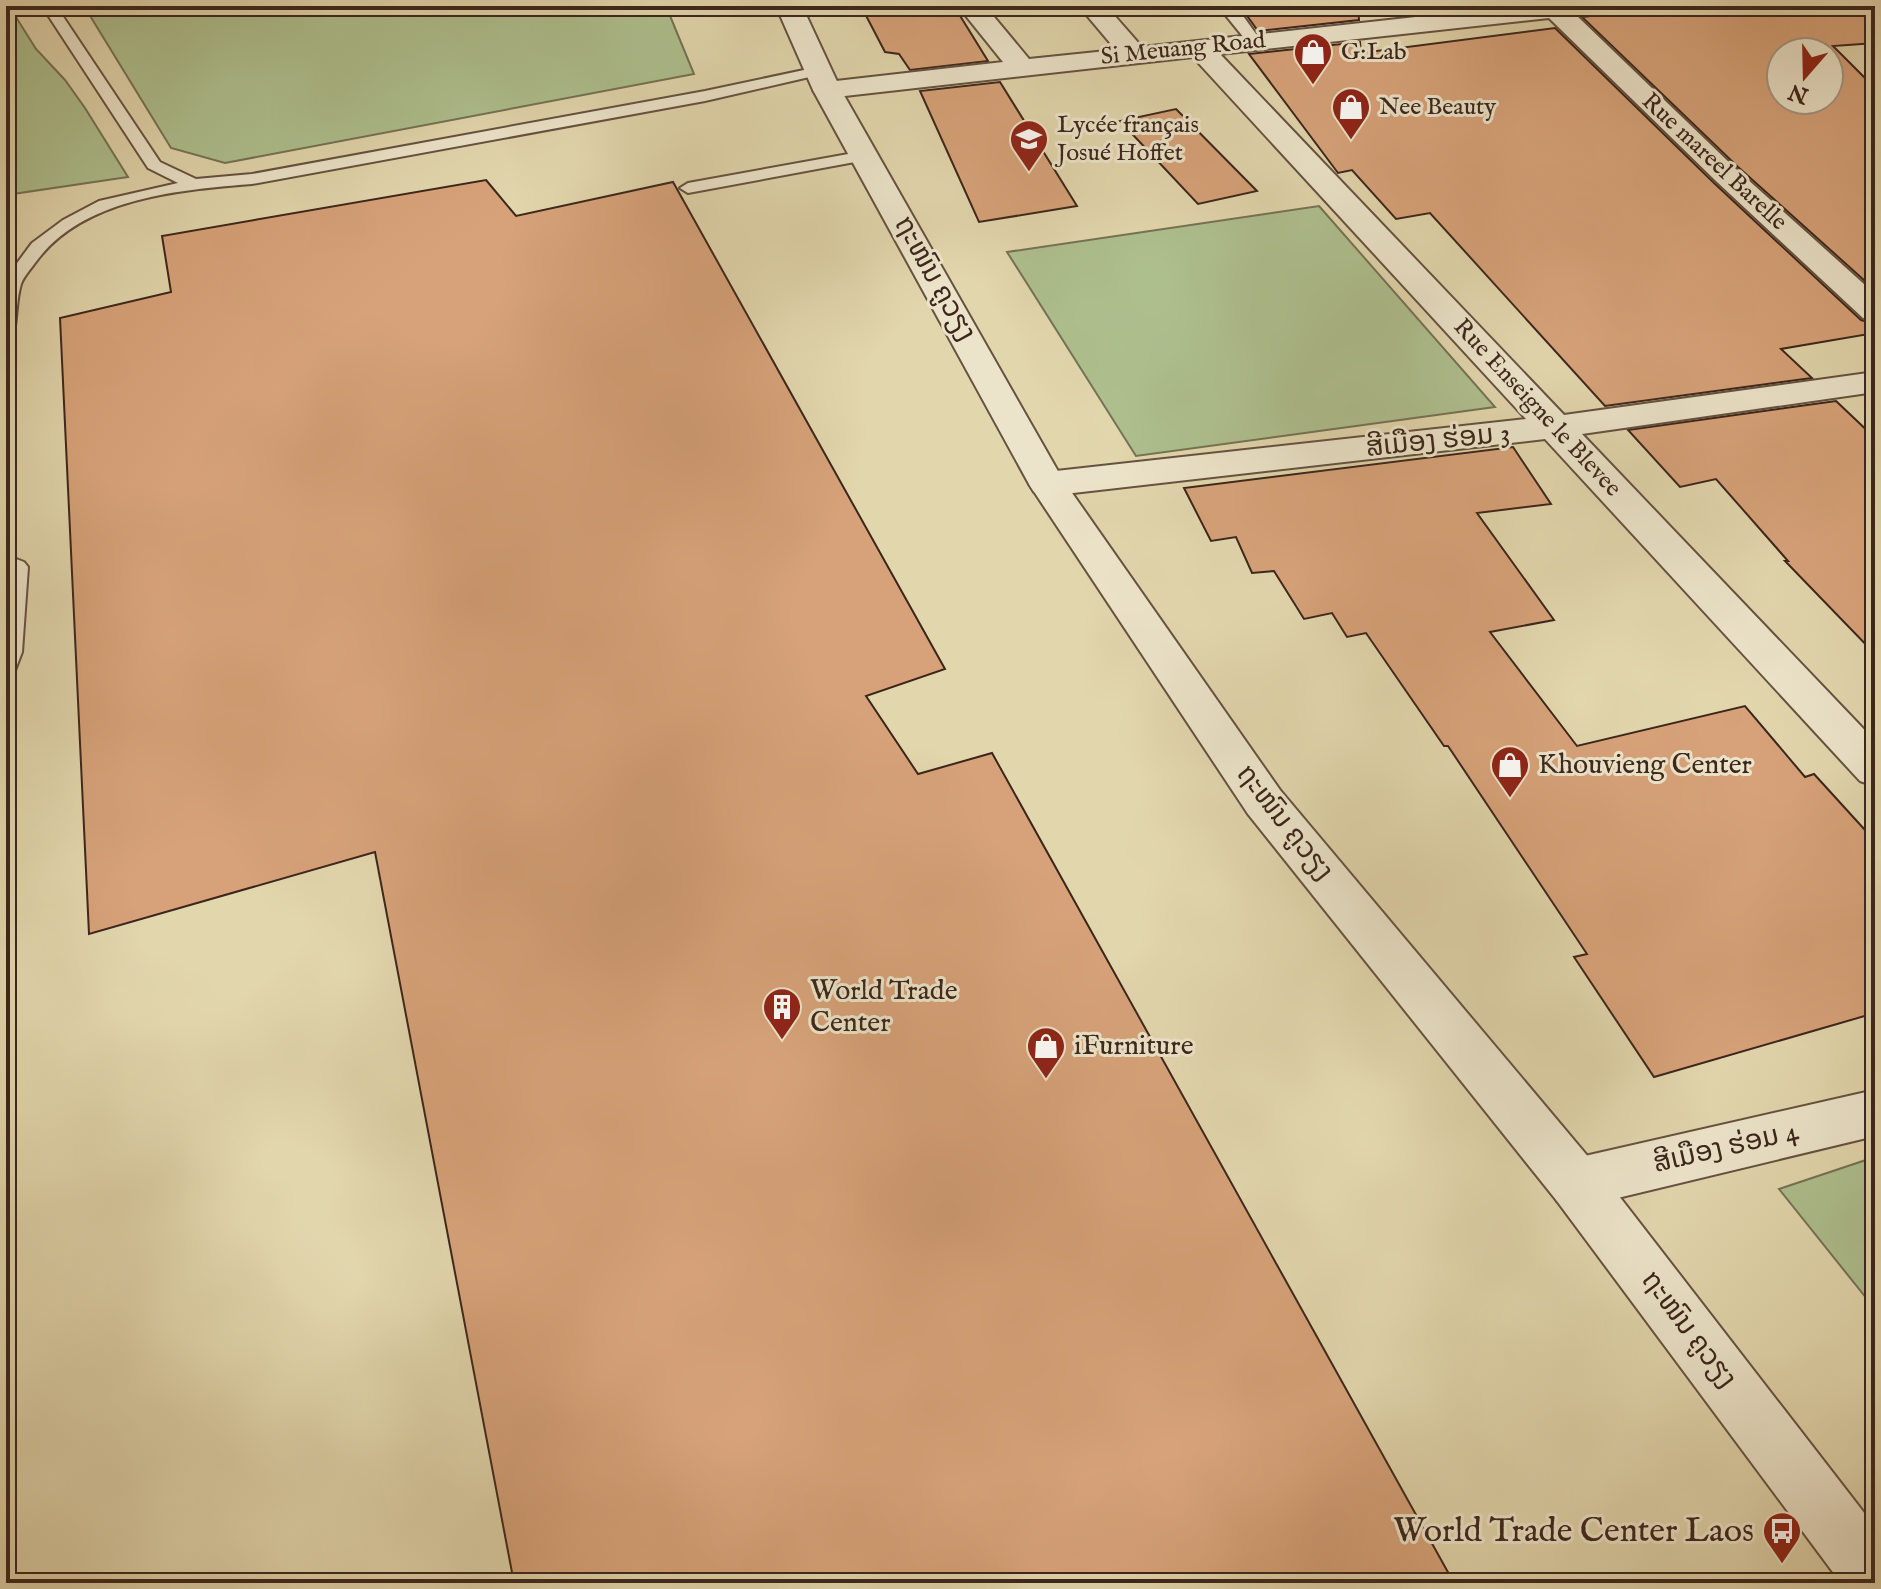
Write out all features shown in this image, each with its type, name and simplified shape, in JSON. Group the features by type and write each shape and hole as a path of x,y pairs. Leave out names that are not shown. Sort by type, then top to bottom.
{"street":[{"name":"ຖະໜົນ ຄູວຽງ","path":"789,6 823,80 1047,484 1264,802 1576,1183 1875,1577"},
{"path":"971,6 1022,68"},
{"path":"1092,6 1134,54"},
{"name":"Si Meuang Road","path":"823,80 1022,68 1254,41 1419,15 1586,6"},
{"name":"Rue mareel Barelle","path":"1538,10 1875,311"},
{"name":"Rue Enseigne le Blevee","path":"1198,47 1875,769"},
{"name":"ສີເມືອງ ຮ່ອມ 3","path":"1047,484 1556,427 1875,382"},
{"name":"ສີເມືອງ ຮ່ອມ 4","path":"1576,1183 1875,1113"}],"lane":[{"path":"49,6 154,165 194,184"},
{"path":"1229,6 1228,9 1254,41"},
{"path":"6,326 13,281 38,247 105,204 194,184 283,173 705,96 823,80"},
{"path":"688,188 865,156"},
{"path":"6,562 17,567 11,652 6,667"}],"green space":[{"path":"6,6 9,6 36,49 65,80 85,108 128,177 6,195"},
{"path":"84,6 666,6 694,74 225,163 171,148"},
{"path":"1319,206 1495,407 1136,456 1007,252"},
{"path":"1875,1157 1875,1309 1779,1189"}],"building":[{"path":"861,6 954,6 988,61 910,70 899,54 885,52"},
{"path":"1240,6 1358,6 1359,20 1258,31"},
{"path":"1678,6 1875,6 1875,43 1845,45 1845,36 1765,36 1765,116 1845,116 1845,58 1875,88 1875,290 1738,167 1582,17"},
{"path":"1555,28 1861,320 1875,324 1875,333 1781,349 1812,378 1605,406 1430,213 1396,219 1352,170 1338,173 1249,54 1360,42 1361,53"},
{"path":"1000,82 1077,206 979,222 920,91"},
{"path":"1176,109 1257,191 1198,204 1120,121"},
{"name":"World Trade Center","path":"486,180 516,216 673,182 945,669 866,696 918,774 992,753 1454,1583 514,1583 375,852 89,934 60,318 171,292 162,236"},
{"path":"1836,401 1875,438 1875,654 1785,561 1788,561 1716,479 1680,487 1628,430"},
{"path":"1513,447 1551,504 1477,513 1554,620 1490,632 1577,746 1745,706 1805,777 1814,774 1875,841 1875,1013 1654,1077 1574,957 1587,954 1448,746 1444,746 1366,633 1347,637 1332,613 1304,619 1274,571 1252,573 1236,537 1211,541 1184,488"}],"place":[{"name":"G:Lab","path":"1313,86"},
{"name":"Nee Beauty","path":"1351,141"},
{"name":"Lycée français Josué Hoffet","path":"1029,173"},
{"name":"Khouvieng Center","path":"1510,799"},
{"name":"World Trade Center","path":"782,1041"},
{"name":"iFurniture","path":"1046,1080"},
{"name":"World Trade Center Laos","path":"1782,1565"}]}
